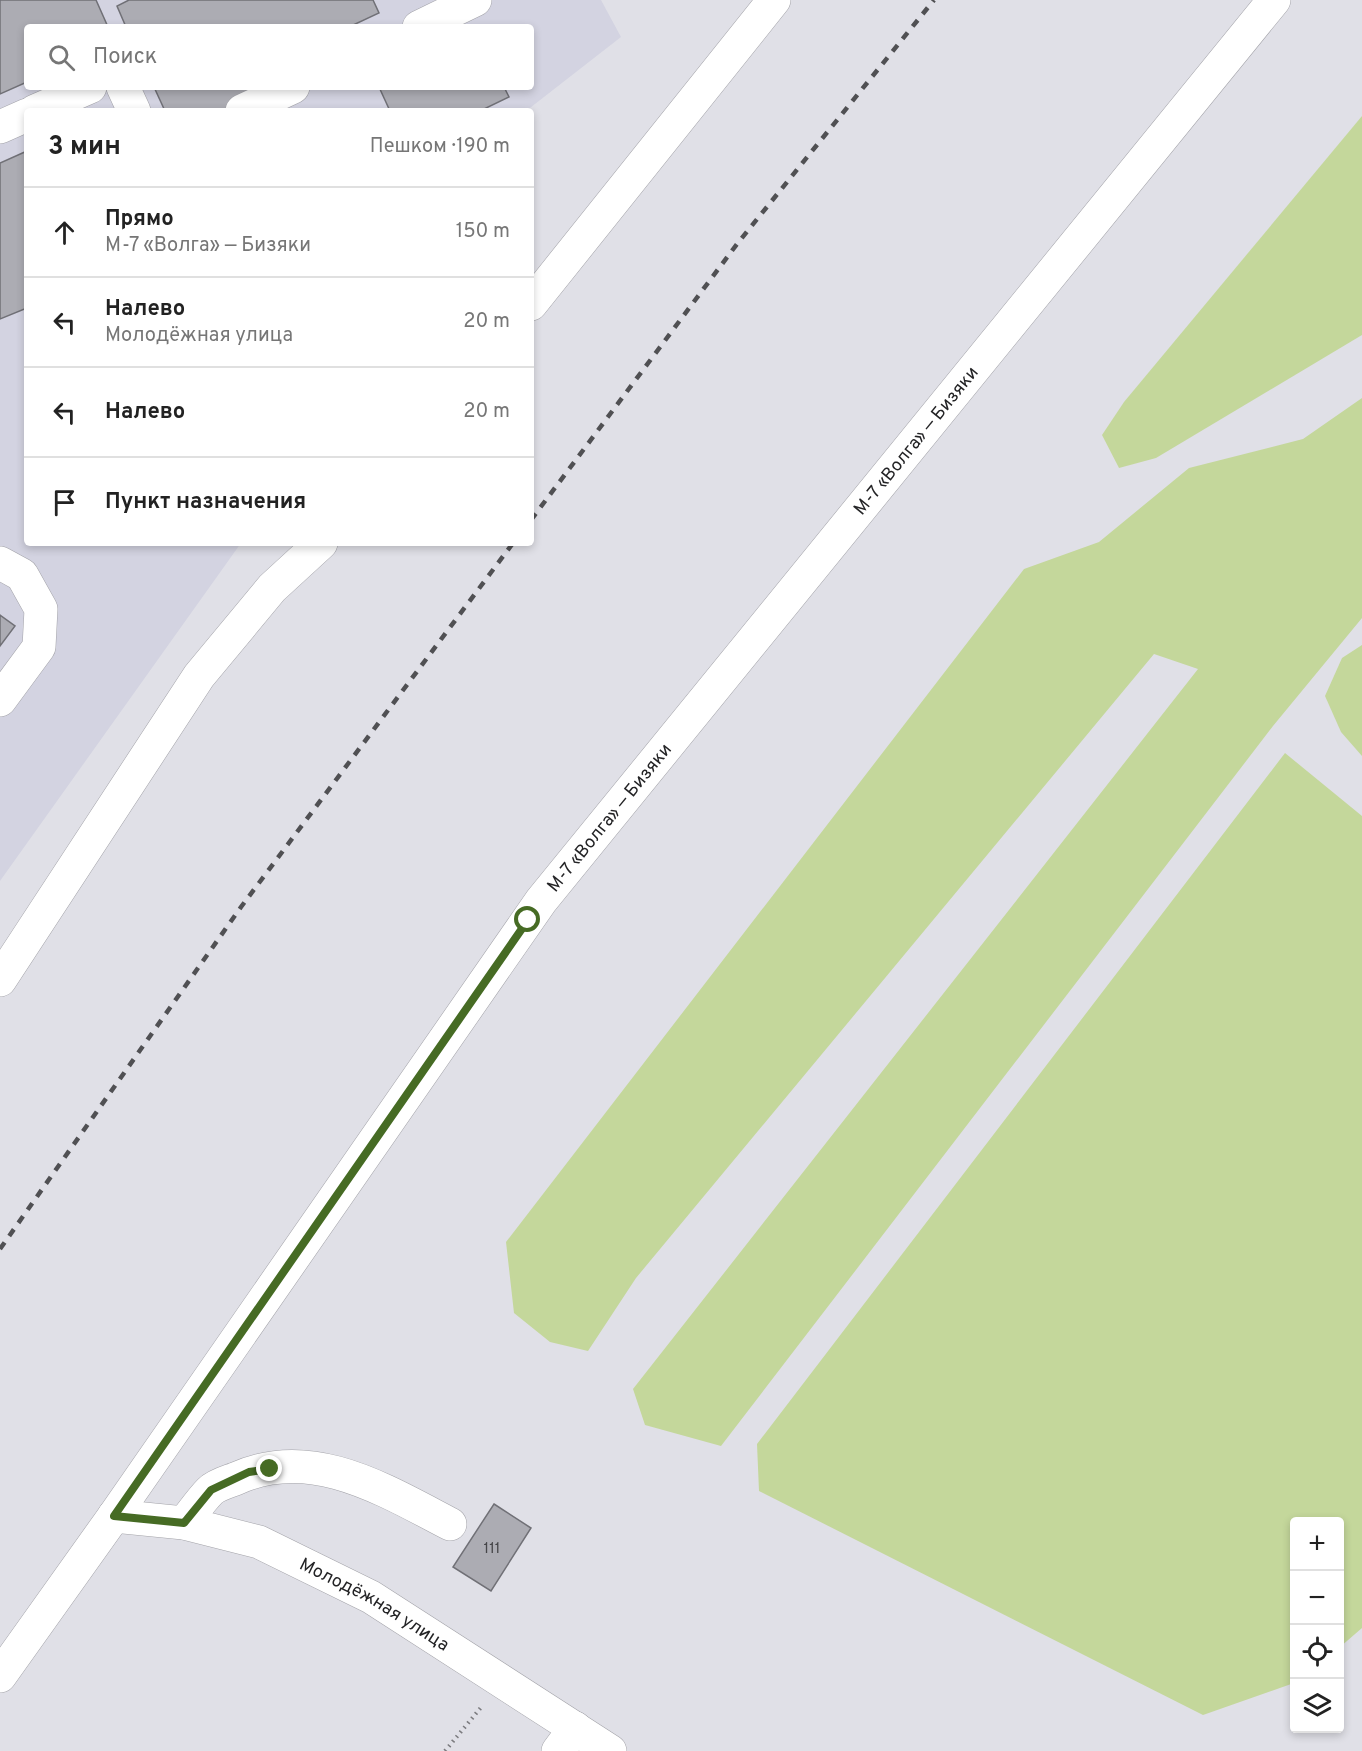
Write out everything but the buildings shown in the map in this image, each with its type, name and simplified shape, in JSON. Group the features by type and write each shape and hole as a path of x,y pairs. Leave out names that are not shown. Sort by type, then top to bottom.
{"main road":[{"path":"424,24 475,0"},
{"path":"534,300 774,0"},
{"name":"М-7 «Волга» — Бизяки","path":"0,1676 114,1516 541,901 1274,0"},
{"path":"42,108 83,90"},
{"path":"124,90 133,108"},
{"path":"248,108 287,90"},
{"path":"0,127 24,116"},
{"path":"0,980 200,676 272,588 318,546"},
{"path":"0,563 22,575 41,609 39,647 0,700"},
{"path":"184,1523 211,1490 249,1472 290,1465 344,1473 388,1492 450,1524"},
{"name":"Молодёжная улица","path":"114,1516 184,1523 259,1542 371,1597 503,1682 566,1740 610,1751"}],"path":[{"path":"445,1751 503,1682"}],"shaded area":[{"path":"0,0 601,0 621,37 530,108 24,108 24,546 239,546 0,881"}],"green space":[{"path":"1362,116 1362,335 1156,458 1119,468 1102,435 1124,402"},
{"path":"1362,398 1362,618 1273,726 721,1446 645,1425 633,1389 1198,669 1154,654 636,1278 588,1351 550,1342 514,1313 506,1242 1024,569 1099,542 1189,468 1303,439"},
{"path":"1362,645 1362,756 1341,732 1325,696 1342,658"},
{"path":"1285,753 1362,816 1362,1628 1344,1644 1344,1517 1290,1517 1290,1684 1203,1715 759,1491 757,1444"}],"railway":[{"path":"534,516 737,244 934,0"},
{"path":"0,1249 241,907 511,546"}],"route":[{"path":"270,1469 249,1472 211,1490 184,1523 114,1516 528,920"}]}
